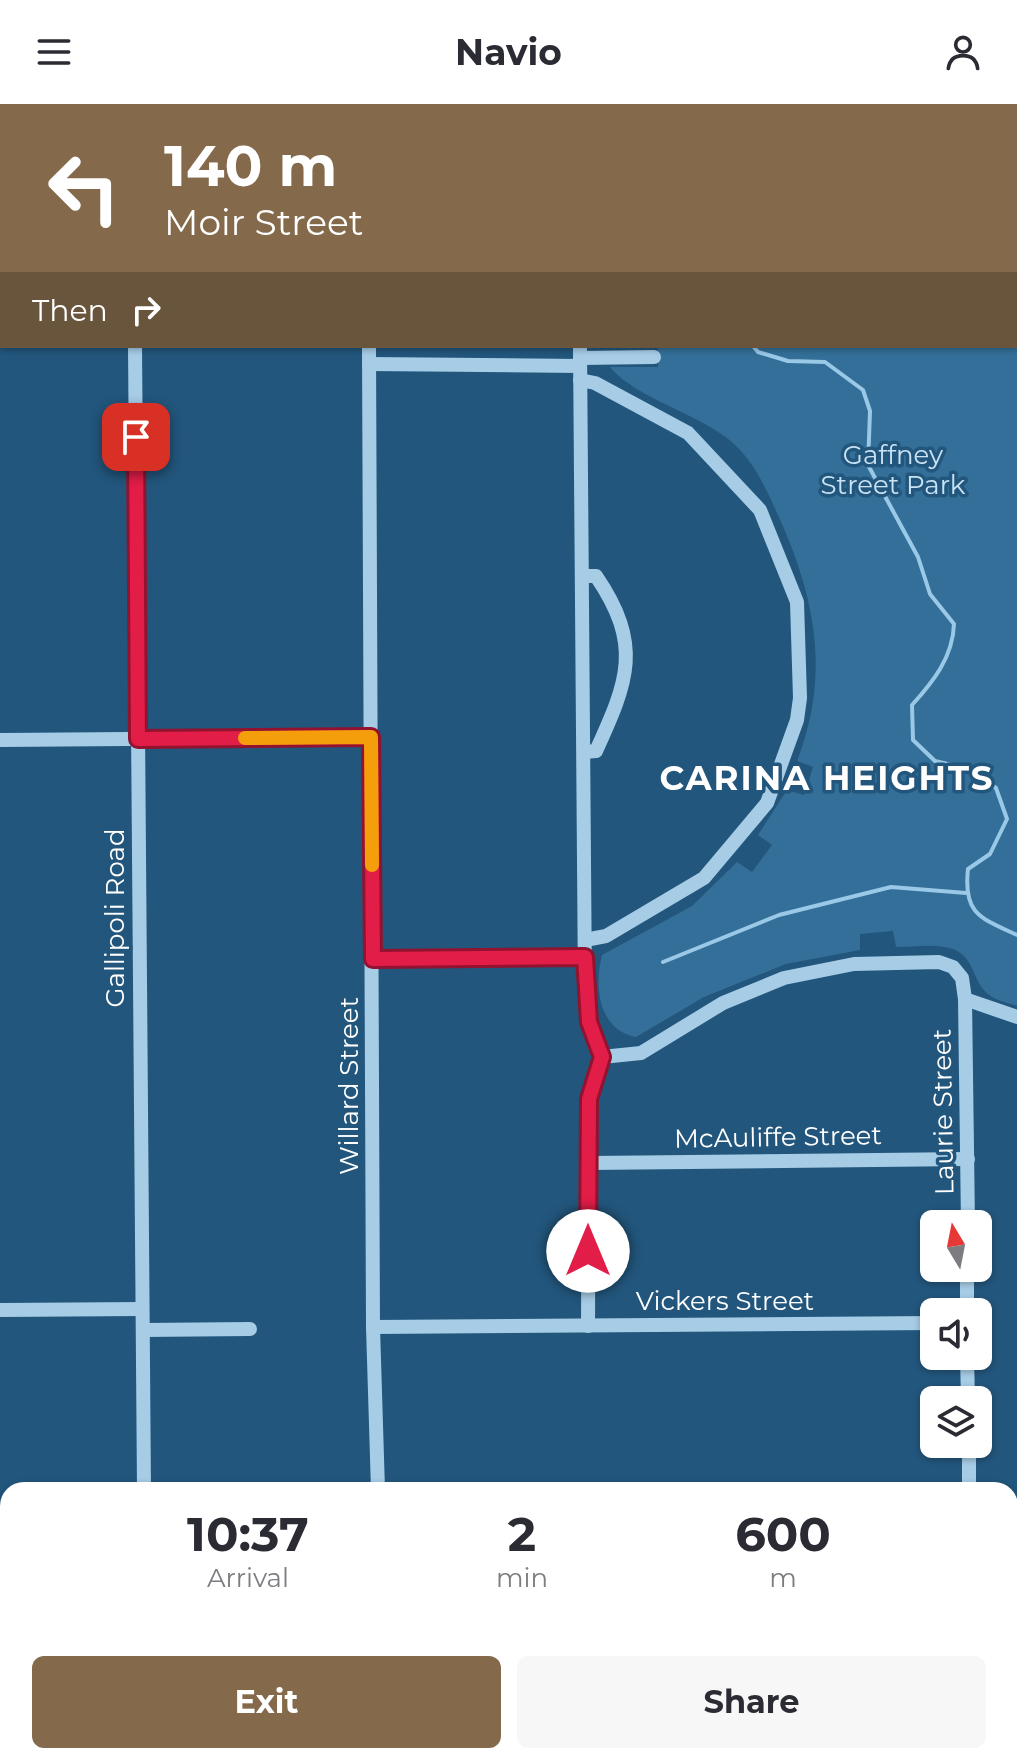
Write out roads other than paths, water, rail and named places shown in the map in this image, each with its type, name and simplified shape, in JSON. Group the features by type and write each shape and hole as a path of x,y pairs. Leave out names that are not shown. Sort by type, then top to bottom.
{"street":[{"name":"Gallipoli Road","path":"135,348 144,1482"},
{"name":"Willard Street","path":"369,348 373,1327 378,1482"},
{"path":"369,364 580,363 654,357"},
{"path":"580,363 585,957 589,1022 602,1057 589,1099 588,1326"},
{"path":"580,363 591,381 698,441 766,520 797,602 800,621 797,720 767,803 693,888 606,936 585,940"},
{"path":"583,576 596,576 606,591 620,622 627,652 626,677 620,698 596,751 585,752"},
{"path":"0,740 371,737"},
{"path":"373,959 585,957"},
{"path":"602,1057 629,1056 650,1049 701,1015 784,978 854,964 939,962 953,967 962,978 965,999 1017,1017"},
{"name":"Laurie Street","path":"965,999 968,1210"},
{"name":"McAuliffe Street","path":"589,1163 968,1159"},
{"path":"0,1310 142,1309"},
{"name":"Vickers Street","path":"373,1327 920,1323"},
{"path":"143,1330 250,1329"},
{"path":"969,1458 969,1482"}],"waterway":[{"path":"755,348 758,352 788,361 825,362 863,390 870,411 868,465 918,557 930,594 954,624 946,658 912,705 913,740 935,761 969,769 996,788 1007,819 990,854 968,869 968,896 984,919 1017,935"},
{"path":"663,962 779,915 891,887 966,893"}],"district":[{"name":"CARINA HEIGHTS","path":"827,778"}],"park label":[{"name":"Gaffney Street Park","path":"893,470"}]}
